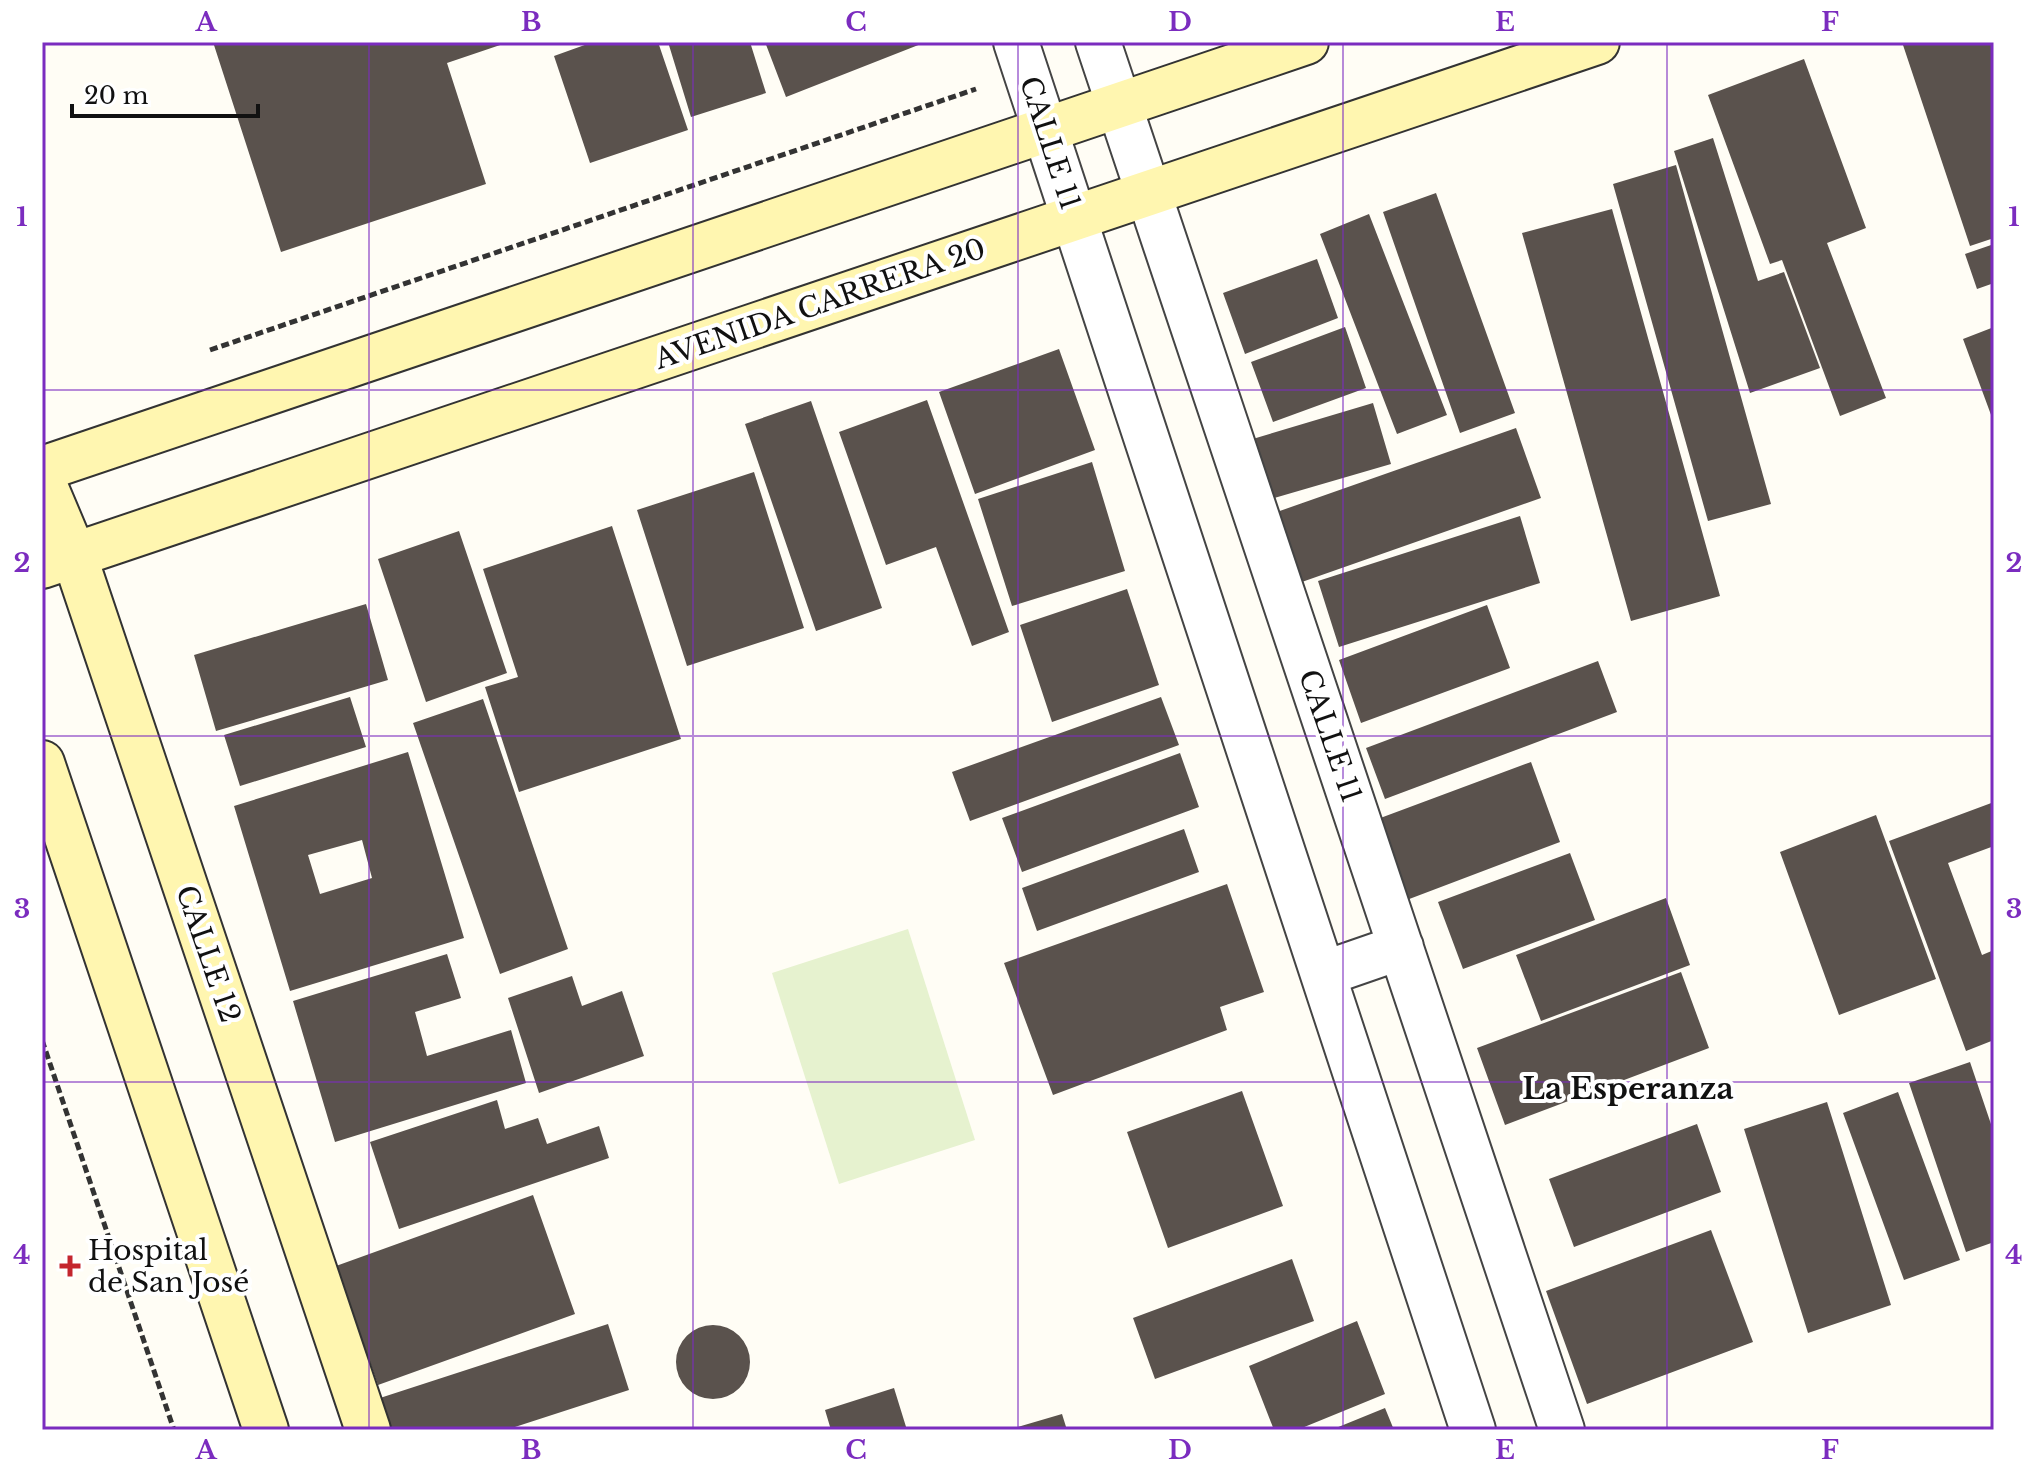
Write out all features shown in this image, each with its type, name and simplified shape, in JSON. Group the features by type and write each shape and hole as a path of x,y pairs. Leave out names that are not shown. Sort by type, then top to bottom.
{"main road":[{"path":"42,469 1306,42"},
{"name":"AVENIDA CARRERA 20","path":"58,561 1597,42"},
{"name":"CALLE 12","path":"42,479 58,561 368,1430"},
{"path":"42,763 266,1430"}],"street":[{"name":"CALLE 11","path":"1098,42 1562,1430"},
{"name":"CALLE 11","path":"1021,57 1473,1430"},
{"path":"1323,974 1401,947"}],"path":[{"path":"209,350 1021,57"},
{"path":"42,1040 174,1430"}],"green space":[{"path":"908,929 975,1140 839,1184 772,973"}],"building":[{"path":"213,42 509,42 447,63 486,184 281,252"},
{"path":"593,42 658,42 688,130 590,163 554,56"},
{"path":"668,42 750,42 766,93 691,117"},
{"path":"765,42 926,42 786,97"},
{"path":"1902,42 1994,42 1994,238 1970,246"},
{"path":"1804,59 1866,228 1827,243 1886,398 1840,416 1782,260 1770,264 1708,95"},
{"path":"1713,138 1758,281 1784,272 1820,368 1750,393 1674,151"},
{"path":"1676,165 1771,504 1708,521 1613,184"},
{"path":"1436,193 1515,413 1460,433 1383,212"},
{"path":"1612,209 1720,596 1631,621 1522,233"},
{"path":"1369,214 1447,415 1397,434 1320,234"},
{"path":"1994,244 1994,283 1977,289 1965,254"},
{"path":"1317,259 1338,318 1245,354 1223,293"},
{"path":"1345,327 1366,388 1273,422 1251,362"},
{"path":"1994,327 1994,423 1963,339"},
{"path":"1059,349 1095,450 975,494 939,392"},
{"path":"927,400 1009,632 972,646 936,547 886,565 839,432"},
{"path":"811,401 882,608 816,631 745,424"},
{"path":"1373,403 1391,464 1264,501 1246,441"},
{"path":"1516,428 1541,498 1299,583 1274,513"},
{"path":"1092,462 1125,571 1012,606 978,499"},
{"path":"754,472 804,628 687,666 637,510"},
{"path":"1520,516 1540,583 1339,647 1318,581"},
{"path":"612,526 681,739 519,792 485,687 518,677 483,569"},
{"path":"459,531 507,673 426,702 378,559"},
{"path":"1127,589 1159,685 1052,722 1020,625"},
{"path":"366,604 388,680 216,731 194,655"},
{"path":"1487,605 1510,668 1361,723 1339,660"},
{"path":"1598,661 1617,712 1385,799 1366,748"},
{"path":"350,697 366,747 240,786 224,735"},
{"path":"1161,697 1179,745 970,821 952,772"},
{"path":"483,699 568,949 500,974 413,723"},
{"path":"408,752 464,938 290,991 234,806","holes":["362,840 372,878 320,894 308,855"]},
{"path":"1180,753 1199,807 1022,872 1002,818"},
{"path":"1531,762 1560,842 1404,901 1375,820"},
{"path":"1994,802 1994,846 1948,863 1982,955 1994,950 1994,1040 1966,1051 1889,841"},
{"path":"1876,815 1936,979 1839,1015 1780,852"},
{"path":"1184,829 1199,872 1037,931 1022,888"},
{"path":"1570,853 1595,920 1463,969 1438,902"},
{"path":"1227,884 1264,992 1220,1007 1227,1030 1053,1095 1004,963"},
{"path":"1666,898 1690,965 1541,1021 1516,955"},
{"path":"447,954 461,998 415,1012 427,1056 511,1030 526,1083 335,1142 293,1001"},
{"path":"1681,972 1709,1048 1505,1125 1477,1048"},
{"path":"572,976 582,1006 622,991 644,1056 539,1093 508,998"},
{"path":"1970,1062 1994,1133 1994,1242 1966,1252 1909,1083"},
{"path":"1242,1091 1283,1206 1168,1248 1127,1132"},
{"path":"1898,1092 1960,1260 1904,1280 1843,1113"},
{"path":"497,1100 505,1129 538,1118 547,1144 599,1126 609,1158 399,1229 370,1142"},
{"path":"1827,1102 1891,1305 1808,1333 1744,1129"},
{"path":"1697,1124 1721,1192 1574,1247 1549,1179"},
{"path":"533,1195 575,1314 378,1385 336,1266"},
{"path":"1711,1230 1753,1342 1587,1404 1546,1291"},
{"path":"1292,1259 1314,1321 1155,1379 1133,1318"},
{"path":"1357,1321 1385,1394 1297,1430 1274,1430 1249,1366"},
{"path":"608,1324 629,1390 506,1430 391,1430 380,1398"},
{"path":"713,1325 734,1331 744,1341 750,1362 744,1383 734,1393 713,1399 692,1393 682,1383 676,1362 682,1341 692,1331"},
{"path":"894,1388 907,1430 831,1430 825,1410"},
{"path":"1385,1408 1394,1430 1331,1430"},
{"path":"1062,1414 1067,1430 1011,1430 1011,1429"}],"place":[{"name":"Hospital de San José","path":"70,1266"}],"district":[{"name":"La Esperanza","path":"1628,1088"}]}
